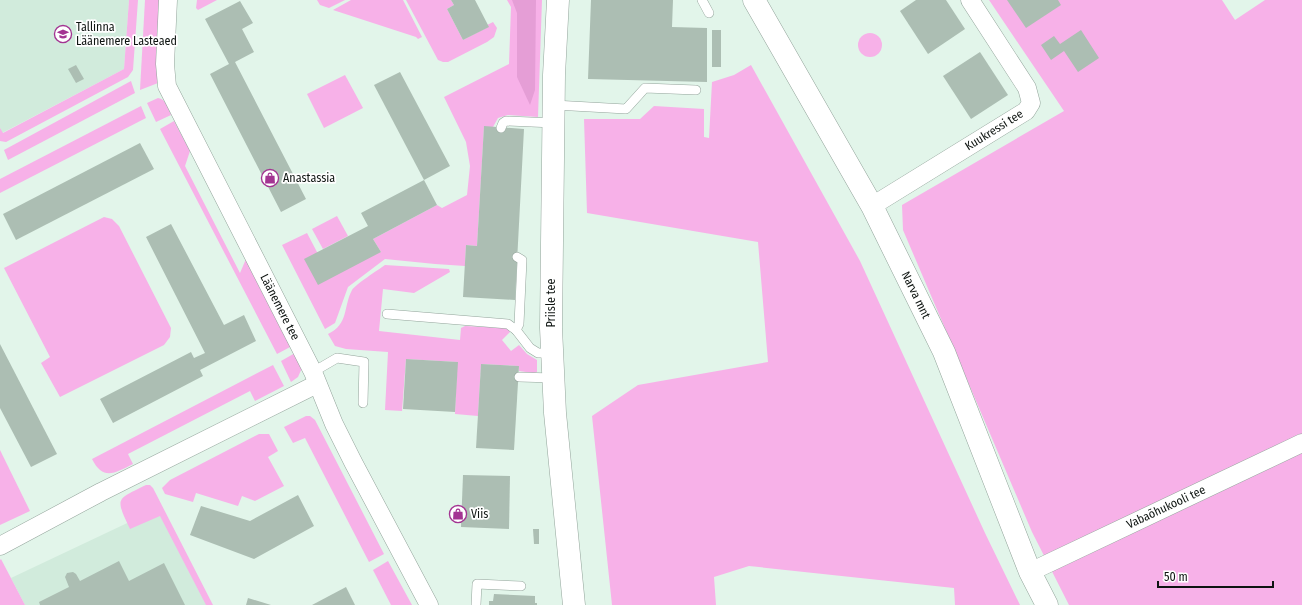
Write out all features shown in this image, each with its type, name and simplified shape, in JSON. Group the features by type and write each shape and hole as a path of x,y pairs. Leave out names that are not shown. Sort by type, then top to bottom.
{"main road":[{"name":"Priisle tee","path":"558,0 554,75 551,328 555,413 574,605"},
{"name":"Narva mnt","path":"754,0 872,206 944,352 1030,572 1047,605"}],"street":[{"name":"Läänemere tee","path":"168,0 165,64 167,86 315,378 334,424 353,462 429,605"},
{"name":"Kuukressi tee","path":"872,206 1026,111 1031,103 1027,88 970,0"},
{"path":"0,546 315,378"},
{"name":"Vabaõhukooli tee","path":"1030,572 1302,443"}],"lane":[{"path":"702,0 708,13"},
{"path":"501,128 503,123 506,121 554,114 626,109 645,88 650,85 696,90"},
{"path":"516,330 519,324 522,260 517,257"},
{"path":"387,314 508,324 516,330 530,348 538,353 552,353"},
{"path":"315,378 337,358 364,362 363,403"},
{"path":"519,377 553,378"},
{"path":"476,605 477,584 521,586"}],"shaded area":[{"name":"Tallinna Läänemere Lasteaed","path":"0,0 129,0 124,69 2,133 0,128"},
{"path":"129,0 138,0 133,70 128,77 6,142 0,141 0,128 3,133 124,69"},
{"path":"145,0 162,0 158,83 140,90"},
{"path":"197,0 217,0 198,10 196,8"},
{"path":"317,0 345,0 329,8 320,5"},
{"path":"351,0 403,0 422,37 418,39 416,37 333,10"},
{"path":"406,0 451,0 454,5 447,9 463,40 488,27 487,25 493,22 497,28 494,37 448,62 438,60"},
{"path":"507,0 542,0 538,117 508,115 498,118 493,127 484,127 477,246 466,245 465,266 385,259 348,287 335,323 325,329 282,245 307,233 317,252 381,252 373,239 437,205 442,208 467,195 470,166 466,142 444,97 509,64 511,7"},
{"path":"512,0 536,0 535,90 530,105 517,77 517,13"},
{"path":"989,0 1222,0 1235,20 1265,0 1302,0 1302,605 1069,605 1032,532 903,230 902,205 1064,111"},
{"path":"870,33 875,34 881,40 881,50 875,56 870,57 865,56 859,50 858,45 859,40 865,34"},
{"path":"751,65 860,261 985,533 1020,605 955,605 954,588 749,566 714,577 716,605 612,605 592,416 638,385 768,362 758,242 587,213 584,119 640,119 654,106 704,109 704,137 709,138 712,82 734,75"},
{"path":"345,75 363,108 324,128 307,94"},
{"path":"131,81 135,93 8,160 4,150"},
{"path":"158,98 165,102 171,115 156,122 147,103"},
{"path":"141,106 146,118 0,193 0,179"},
{"path":"174,121 190,151 185,166 240,273 246,259 292,346 277,354 160,129"},
{"path":"337,216 348,236 323,249 312,229"},
{"path":"104,217 112,219 119,226 171,328 170,337 164,345 60,397 41,363 50,357 4,268"},
{"path":"385,265 449,269 450,272 414,293 383,289 379,331 460,340 461,328 465,326 506,328 510,332 502,340 511,351 519,345 527,354 537,360 537,372 533,373 519,371 519,366 481,364 478,416 455,414 457,362 406,359 402,411 385,410 388,352 346,349 335,346 328,334 335,330 342,320 349,296 354,287"},
{"path":"295,353 302,368 298,377 291,382 281,361"},
{"path":"273,365 284,386 255,401 250,391 128,454 133,464 121,470 105,473 96,466 92,459"},
{"path":"306,416 310,416 315,420 384,554 369,562 305,438 293,443 284,427"},
{"path":"259,434 269,434 278,451 268,457 284,486 255,501 242,496 238,506 196,493 193,502 165,494 162,488 170,480"},
{"path":"0,450 30,511 0,525"},
{"path":"146,485 150,485 153,488 213,605 206,605 160,516 130,529 122,511 121,501 124,497"},
{"path":"159,508 210,605 25,605 11,578"},
{"path":"1,559 25,605 0,605"},
{"path":"388,561 412,605 391,605 373,570"}],"building":[{"path":"451,0 475,0 489,27 463,40 447,9 454,5"},
{"path":"591,0 673,0 672,27 707,28 707,82 588,79"},
{"path":"916,0 946,0 965,29 928,54 900,11"},
{"path":"1007,0 1058,0 1061,5 1026,28"},
{"path":"240,1 253,23 242,29 254,52 235,62 306,199 281,212 210,74 229,64 205,19"},
{"path":"712,30 721,30 721,67 712,67"},
{"path":"1081,30 1099,58 1078,72 1064,51 1051,60 1041,45 1054,36 1060,44"},
{"path":"980,52 1008,95 971,119 943,76"},
{"path":"76,65 84,79 76,83 68,69"},
{"path":"400,72 450,166 424,180 374,85"},
{"path":"484,126 524,129 515,300 463,297 466,245 477,246"},
{"path":"140,143 154,169 16,240 3,214"},
{"path":"424,180 437,205 373,239 381,252 318,285 304,259 368,226 361,213"},
{"path":"171,224 224,325 244,315 256,341 200,370 203,376 113,423 100,399 191,352 194,358 205,353 146,237"},
{"path":"0,344 57,454 31,467 0,408"},
{"path":"406,359 458,362 455,412 403,409"},
{"path":"481,364 519,366 514,450 476,448"},
{"path":"463,475 510,476 509,529 461,527"},
{"path":"298,495 314,526 254,559 190,535 201,506 250,521"},
{"path":"533,529 539,529 539,544 534,544"},
{"path":"119,561 129,581 164,563 185,605 40,605 39,602 69,587 65,577 67,573 73,572 80,581"},
{"path":"346,587 355,605 312,605"},
{"path":"494,594 535,596 535,603 537,603 537,605 489,605 489,601 493,601"},
{"path":"248,598 271,605 246,605"}],"place":[{"name":"Tallinna Läänemere Lasteaed","path":"63,34"},
{"name":"Anastassia","path":"270,178"},
{"name":"Viis","path":"458,514"}]}
